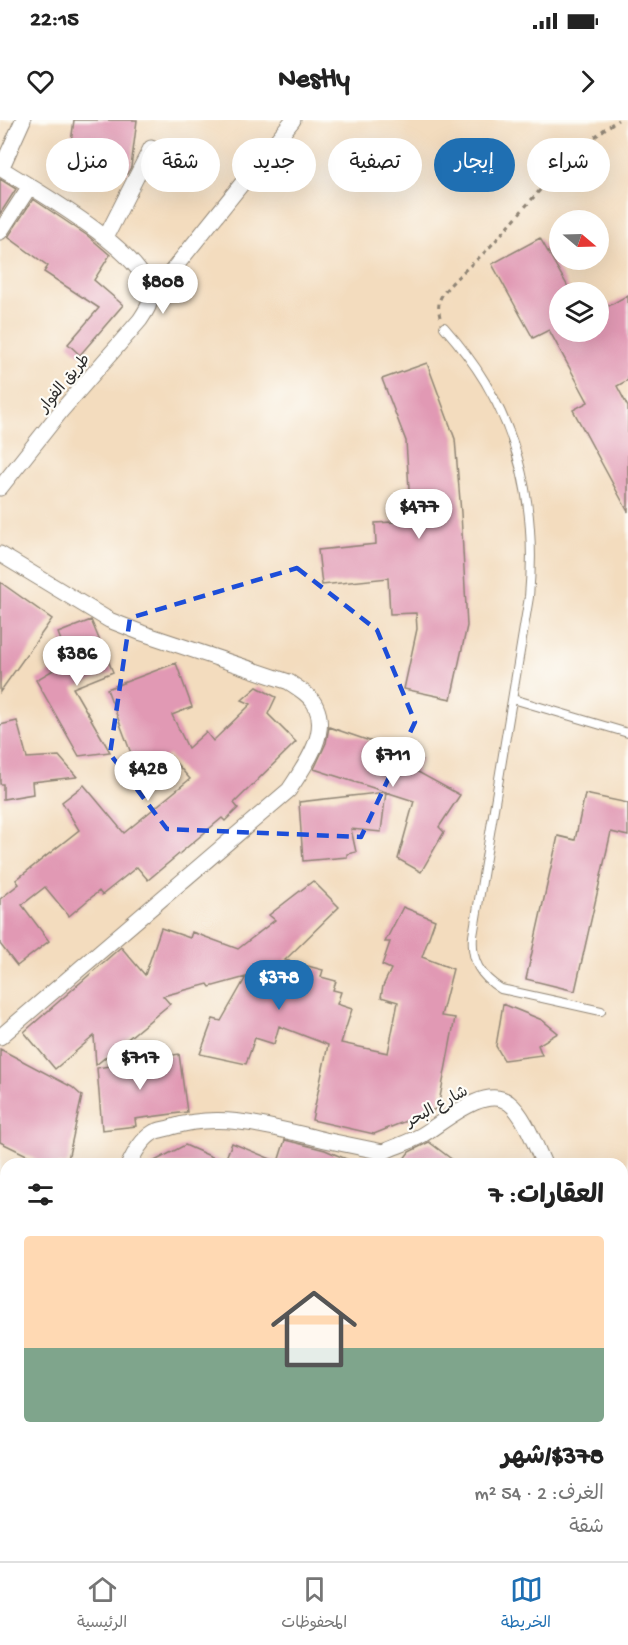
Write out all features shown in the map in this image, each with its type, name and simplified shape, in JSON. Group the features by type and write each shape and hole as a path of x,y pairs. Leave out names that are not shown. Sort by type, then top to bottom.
{"street":[{"path":"24,120 1,168 106,237 138,268 149,288 151,297"},
{"name":"طريق الفوار","path":"0,488 61,411 140,320 151,297 293,120"},
{"path":"106,237 141,169"},
{"path":"0,232 30,186"},
{"path":"0,554 109,620 289,682 306,694 316,707 320,722 316,742 289,790 0,1037"},
{"name":"شارع البحر","path":"381,1158 421,1136 460,1109 496,1097 509,1103 518,1113 541,1158"},
{"path":"132,1158 137,1148 153,1133 182,1124 207,1120 232,1120 278,1127 381,1158"}],"lane":[{"path":"444,327 469,357 499,407 519,463 531,522 529,597 472,949 481,973 501,989 601,1011"},
{"path":"513,699 628,733"}],"path":[{"path":"444,327 438,309 445,292 572,157 594,136 618,120"}],"highlighted area":[{"path":"297,568 377,630 415,722 361,837 167,829 110,754 130,618"}],"building":[{"path":"74,120 137,120 129,170 129,138 72,138"},
{"path":"0,179 16,189 0,214"},
{"path":"33,199 88,236 110,255 94,280 123,305 80,355 68,344 99,308 44,272 48,266 8,237"},
{"path":"540,238 549,254 549,270 558,270 565,282 549,282 549,330 533,338 492,264"},
{"path":"628,295 628,380 617,386 628,407 628,512 573,410 588,402 556,342 609,342 609,306"},
{"path":"427,363 455,439 461,513 467,626 451,699 404,689 417,629 416,613 390,614 388,578 322,585 318,550 376,544 375,523 411,521 406,441 382,379"},
{"path":"0,582 52,619 0,692"},
{"path":"91,620 113,672 73,688 110,752 79,756 36,680 69,661 58,633"},
{"path":"176,663 192,707 172,715 188,748 206,732 213,741 251,704 242,700 257,687 276,697 268,714 296,742 234,803 238,808 225,821 222,818 148,880 137,867 102,895 99,891 69,916 45,887 22,905 49,941 17,966 0,944 0,899 19,884 16,880 79,830 62,802 84,785 124,833 190,779 169,755 138,772 107,689"},
{"path":"17,721 27,758 59,756 77,777 32,782 33,794 3,799 3,784 0,784 0,725"},
{"path":"329,727 422,759 416,771 460,795 439,827 444,832 421,872 398,859 414,801 314,769 326,743"},
{"path":"386,792 381,832 351,829 356,852 347,854 347,857 303,861 299,802"},
{"path":"585,794 628,803 628,836 611,832 575,991 526,979 558,836 575,840"},
{"path":"313,881 339,907 285,960 323,970 321,977 336,981 333,990 341,992 337,1004 352,1009 341,1043 388,1053 398,1002 381,997 383,986 391,969 382,965 390,942 385,942 403,907 435,920 422,957 453,969 441,1016 455,1018 438,1108 374,1134 312,1120 328,1045 279,1026 274,1044 255,1038 246,1064 200,1054 213,1019 221,1021 246,977 163,996 170,1004 96,1065 94,1036 55,1069 24,1032 121,947 145,975 161,928 190,938 192,932 238,949 275,920 269,915"},
{"path":"503,1004 542,1020 558,1033 538,1045 542,1055 504,1060 496,1046"},
{"path":"0,1049 72,1087 82,1096 68,1158 33,1158 0,1142"},
{"path":"179,1054 187,1112 135,1119 136,1126 102,1130 97,1068"},
{"path":"285,1140 325,1150 344,1158 279,1158"},
{"path":"429,1142 450,1158 404,1158 409,1152"},
{"path":"232,1143 268,1158 226,1158"},
{"path":"185,1145 214,1158 160,1158"}]}
